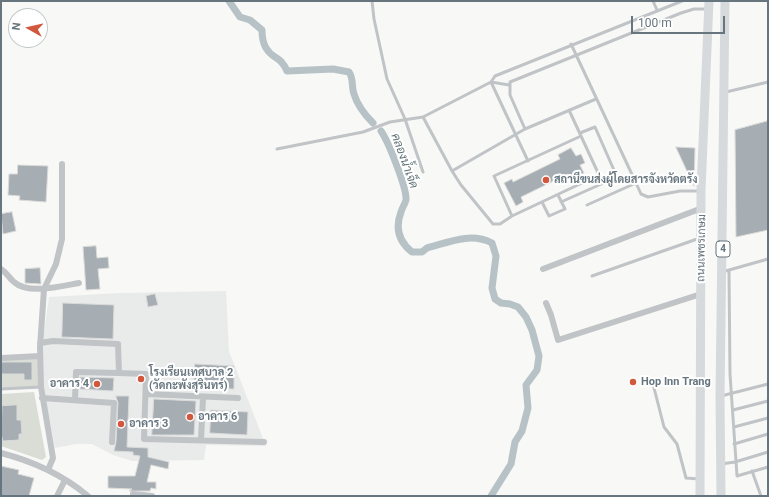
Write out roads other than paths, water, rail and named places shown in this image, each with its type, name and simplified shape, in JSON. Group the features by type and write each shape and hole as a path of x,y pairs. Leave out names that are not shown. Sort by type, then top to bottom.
{"main road":[{"path":"709,5 725,5"},
{"name":"ถนนเพชรเกษม","path":"700,496 701,190 709,5"},
{"name":"ถนนเพชรเกษม","path":"721,496 720,396 725,271 725,5"}],"street":[{"path":"48,470 53,458 42,398 40,343 44,289 56,264 62,239 62,164"},
{"path":"543,269 702,208"},
{"path":"1,269 8,273 14,282 24,287 44,289 79,283"},
{"path":"546,303 558,340 701,294"},
{"path":"40,343 53,341 118,344 119,373"},
{"path":"1,358 40,356"},
{"path":"75,400 76,372 146,374 144,438 264,442"},
{"path":"146,394 238,398"},
{"path":"201,440 203,397"},
{"path":"42,398 114,403 112,442"},
{"path":"1,453 48,470 88,496"},
{"path":"57,496 65,480"},
{"path":"134,496 133,494 152,496"}],"lane":[{"path":"372,1 374,18 387,79 405,119 423,172"},
{"path":"653,1 657,10"},
{"path":"277,149 363,132 390,122 423,117 491,82 499,73 682,1"},
{"path":"525,129 510,95 510,82 681,13 709,5"},
{"path":"571,44 641,194 648,197 680,191 701,190"},
{"path":"491,82 509,85"},
{"path":"491,82 528,161"},
{"path":"724,92 768,82"},
{"path":"452,171 525,129 596,99"},
{"path":"423,117 461,185 493,224 500,224 512,216 599,175 569,110"},
{"path":"512,216 494,176 528,161 595,127 617,177 562,202"},
{"path":"588,205 636,183"},
{"path":"542,202 549,216 565,209 558,195"},
{"path":"592,276 702,238"},
{"path":"768,259 725,271 737,476 768,467"},
{"path":"653,384 664,427 677,444 686,478 699,479"},
{"path":"720,396 768,384"},
{"path":"1,389 41,388"},
{"path":"733,410 768,401"},
{"path":"734,427 768,418"},
{"path":"734,444 768,434"},
{"path":"721,464 735,462 768,452"},
{"path":"752,471 761,496"}],"waterway":[{"name":"คลองน้ำเจ็ด","path":"229,1 240,17 250,20 262,30 266,48 271,54 282,62 287,71 333,69 349,72 357,102 373,123"},
{"name":"คลองน้ำเจ็ด","path":"381,131 388,144 406,194 406,200 399,218 398,229 401,239 407,248 412,252 422,252 427,248 468,238 476,238 492,243 496,256 492,288 495,299 501,303 518,307 526,317 532,330 539,356 537,370 526,385 528,408 522,431 515,442 511,464 491,496"}],"place":[{"name":"สถานีขนส่งผู้โดยสารจังหวัดตรัง","path":"546,180"},
{"name":"โรงเรียนเทศบาล 2 (วัดกะพังสุรินทร์)","path":"141,379"},
{"name":"Hop Inn Trang","path":"633,382"},
{"name":"อาคาร 4","path":"97,384"},
{"name":"อาคาร 6","path":"190,417"},
{"name":"อาคาร 3","path":"121,424"}]}
